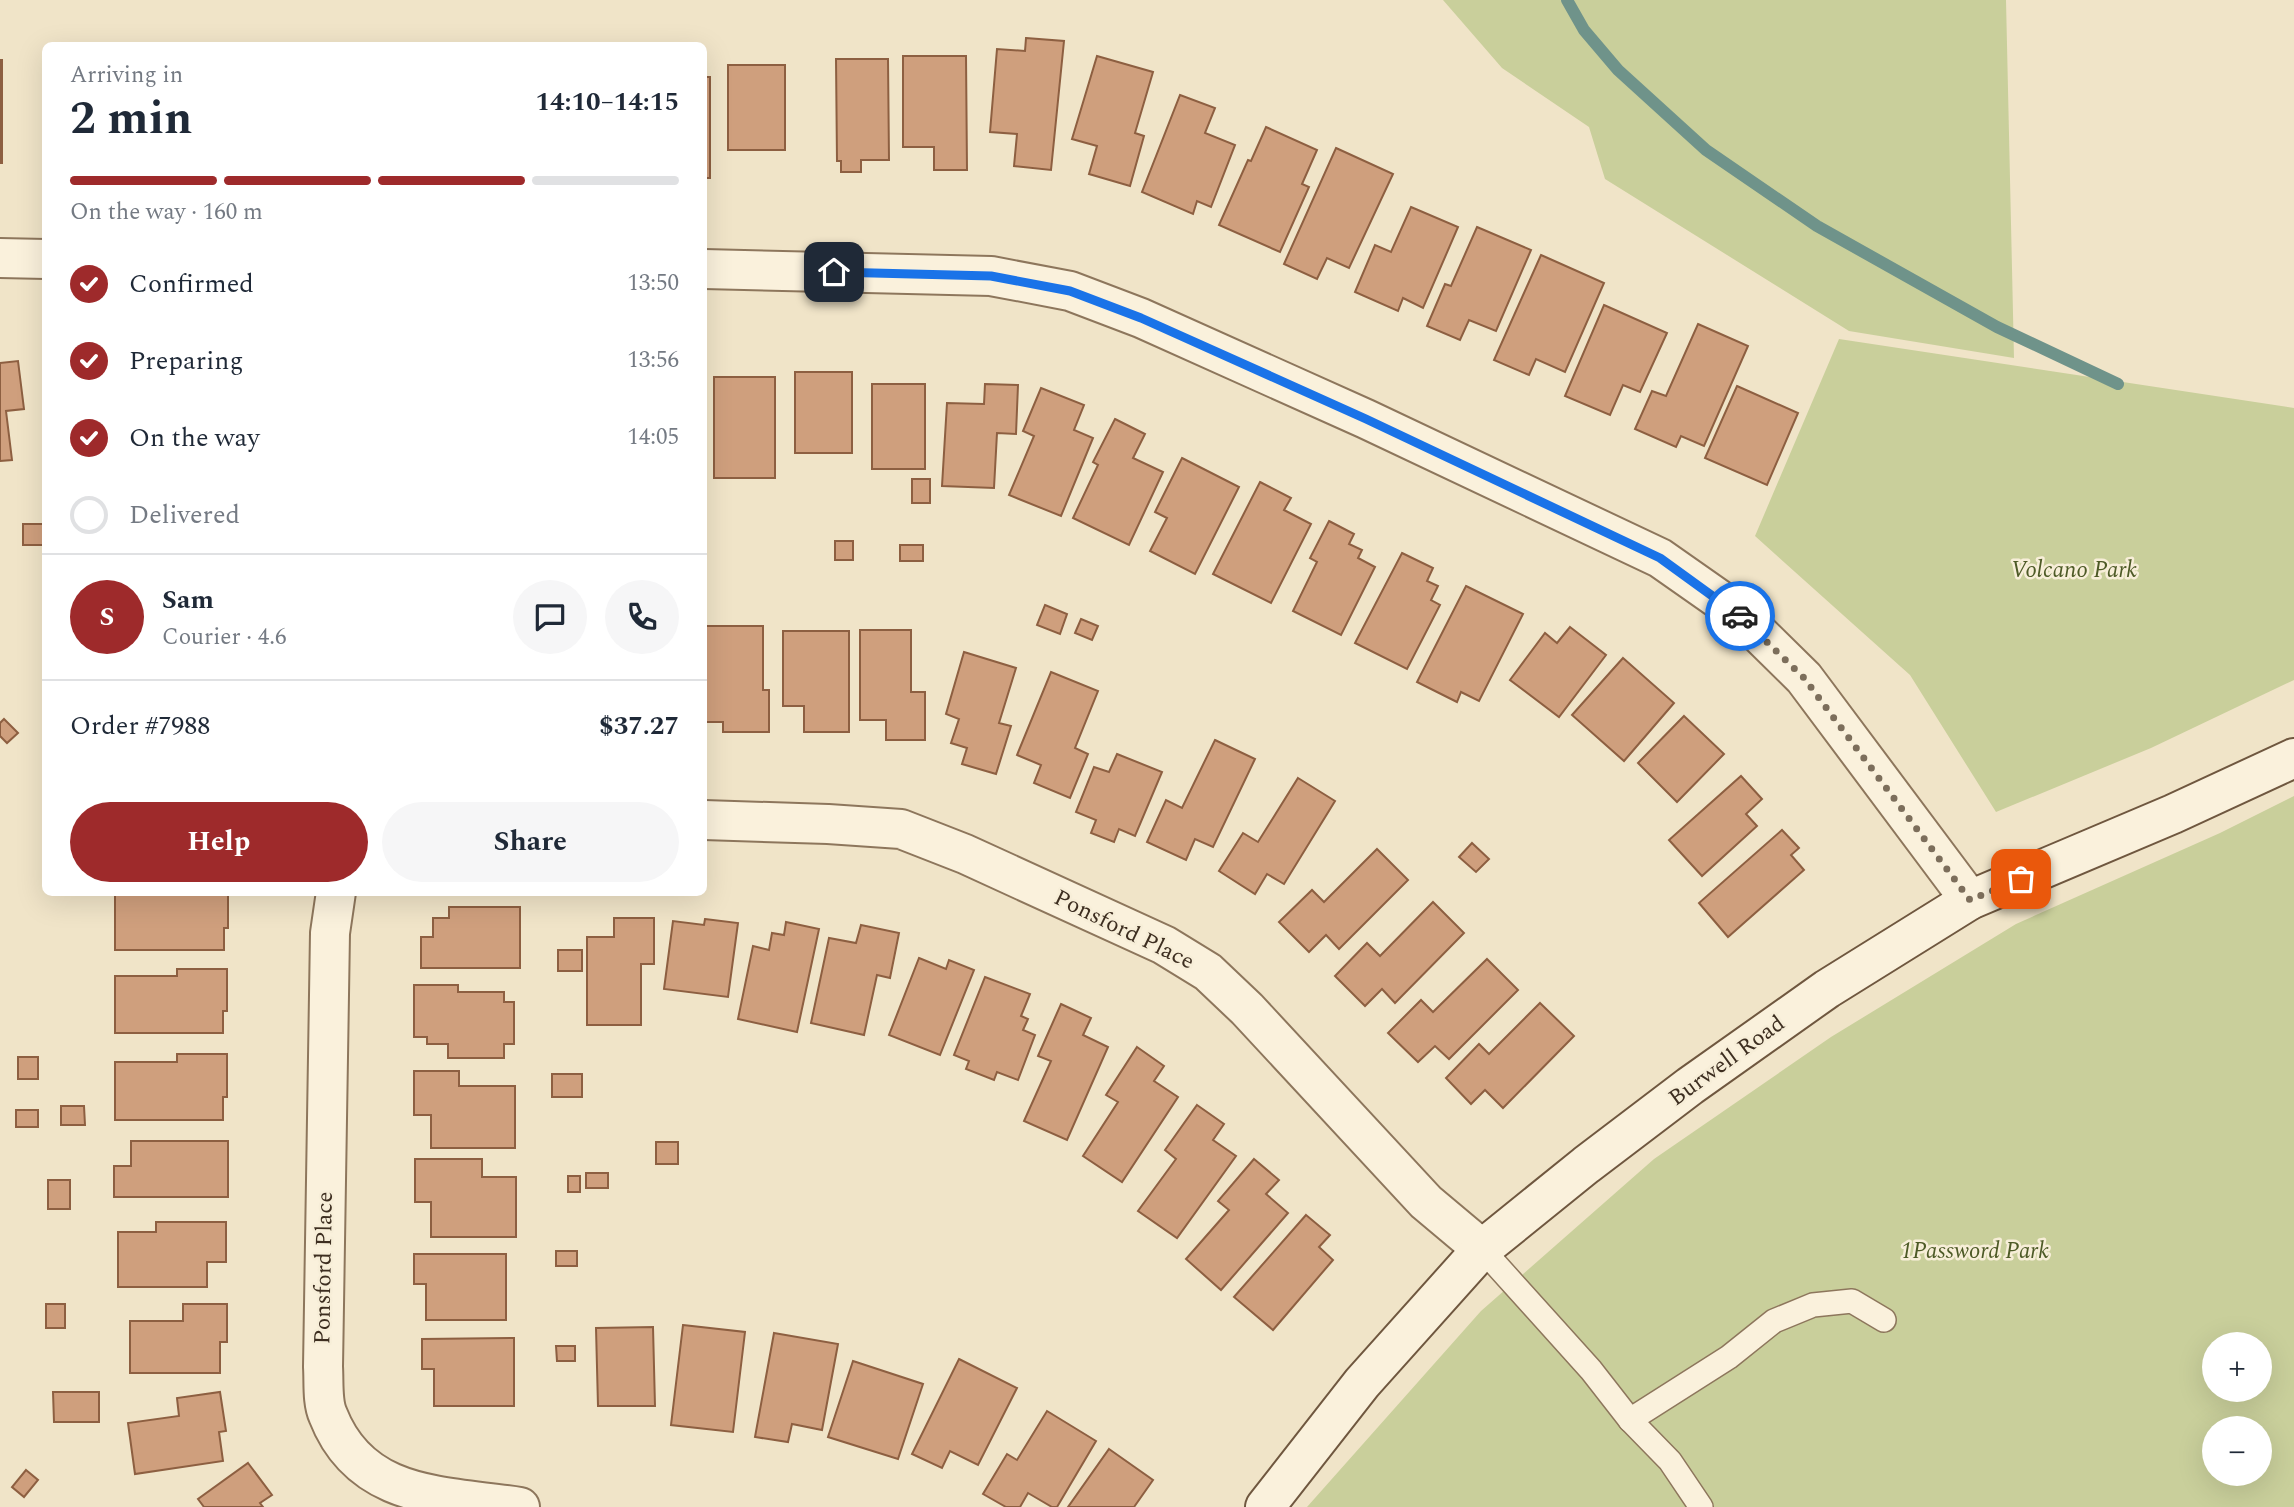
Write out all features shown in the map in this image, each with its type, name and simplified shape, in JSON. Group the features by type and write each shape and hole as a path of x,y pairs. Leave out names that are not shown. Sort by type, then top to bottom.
{"street":[{"path":"0,258 42,259"},
{"path":"707,269 991,276 1070,291 1141,318 1366,419 1660,558 1737,612 1804,678 1970,900"},
{"name":"Burwell Road","path":"1265,1507 1362,1383 1482,1249 1690,1086 1827,989 1970,900 2174,814 2294,758"},
{"name":"Ponsford Place","path":"707,820 901,829 1164,945 1208,972 1237,999 1426,1202 1482,1249"},
{"name":"Ponsford Place","path":"335,896 330,933 323,1353 327,1413 348,1454 376,1477 409,1490 520,1507"}],"lane":[{"path":"1482,1249 1591,1370 1630,1420 1670,1461 1700,1507"},
{"path":"1630,1420 1729,1357 1774,1321 1813,1305 1852,1301 1884,1320"}],"green space":[{"path":"1443,0 2006,0 2014,358 1849,331 1605,179 1589,127 1502,68"},
{"name":"Volcano Park","path":"1839,339 2294,408 2294,680 2151,748 1996,812 1910,675 1755,536"},
{"name":"1Password Park","path":"2294,796 2294,1507 1307,1507 1481,1311 1654,1159 1831,1037 2016,924 2220,833"}],"building":[{"path":"1026,38 1064,41 1051,170 1014,166 1017,134 990,132 997,49 1025,51"},
{"path":"903,56 966,56 967,170 934,170 934,147 903,147"},
{"path":"1097,56 1153,72 1135,133 1144,136 1130,186 1089,174 1097,146 1072,139"},
{"path":"836,59 888,59 889,160 861,160 861,172 841,172 841,161 837,161"},
{"path":"2,60 2,163 0,163"},
{"path":"728,65 785,65 785,150 728,150"},
{"path":"707,77 710,77 710,178 707,178"},
{"path":"1180,95 1215,108 1205,133 1235,145 1211,207 1197,201 1193,214 1142,192"},
{"path":"1266,127 1317,150 1302,184 1309,187 1280,252 1219,225"},
{"path":"1336,148 1393,174 1349,268 1327,258 1317,279 1284,264"},
{"path":"1411,207 1458,227 1423,308 1403,298 1398,311 1355,292 1375,245 1391,252"},
{"path":"1477,227 1531,250 1496,331 1469,320 1460,340 1427,326 1445,284 1451,286"},
{"path":"1541,255 1604,283 1565,372 1536,359 1529,375 1494,360"},
{"path":"1604,305 1667,333 1640,392 1623,385 1610,415 1565,396"},
{"path":"1698,324 1748,346 1704,446 1681,436 1676,447 1635,429 1652,391 1666,396"},
{"path":"18,361 24,409 6,411 12,460 0,461 0,363"},
{"path":"795,372 852,372 852,453 795,453"},
{"path":"714,377 775,377 775,478 714,478"},
{"path":"872,384 925,384 925,469 872,469"},
{"path":"985,384 1018,385 1016,434 997,433 994,488 942,486 947,403 984,404"},
{"path":"1737,386 1798,413 1767,485 1705,458"},
{"path":"1041,388 1084,405 1074,430 1093,438 1061,516 1009,495 1034,436 1023,431"},
{"path":"1115,419 1145,434 1133,458 1163,472 1129,545 1073,518 1098,465 1093,462"},
{"path":"1182,458 1239,487 1195,574 1150,551 1167,518 1155,512"},
{"path":"912,479 930,479 930,503 912,503"},
{"path":"1260,482 1291,498 1284,510 1311,524 1271,603 1213,574"},
{"path":"1329,521 1354,534 1349,544 1362,550 1358,558 1375,567 1341,635 1293,611 1317,562 1310,558"},
{"path":"23,524 42,524 42,545 23,545"},
{"path":"835,541 853,541 853,560 835,560"},
{"path":"900,545 923,545 923,561 900,561"},
{"path":"1402,553 1433,568 1427,581 1438,586 1431,600 1440,605 1407,669 1355,643"},
{"path":"1466,586 1523,614 1479,701 1461,692 1457,702 1417,682"},
{"path":"1045,605 1067,614 1060,634 1037,625"},
{"path":"1081,619 1098,626 1092,640 1075,633"},
{"path":"707,626 763,626 763,690 769,690 769,732 723,732 723,722 707,722"},
{"path":"1570,627 1606,655 1559,717 1510,680 1545,633 1557,643"},
{"path":"860,630 911,630 911,692 925,692 925,740 886,740 886,720 860,720"},
{"path":"783,631 849,631 849,732 804,732 804,706 783,706"},
{"path":"964,652 1016,668 999,723 1011,726 996,774 962,764 967,748 951,743 959,719 946,714"},
{"path":"1623,658 1674,703 1624,761 1572,715"},
{"path":"1051,672 1098,691 1075,748 1088,754 1070,798 1034,783 1041,765 1017,755"},
{"path":"1684,716 1724,754 1677,802 1638,763"},
{"path":"4,719 18,733 7,743 0,736 0,723"},
{"path":"1215,740 1255,759 1213,847 1195,839 1186,860 1147,842 1166,800 1182,808"},
{"path":"1117,754 1162,772 1135,836 1119,829 1114,842 1091,833 1096,820 1076,812 1094,767 1109,772"},
{"path":"1741,776 1762,799 1746,814 1757,826 1702,876 1669,840"},
{"path":"1298,778 1335,801 1284,884 1267,874 1255,894 1219,871 1243,833 1258,842"},
{"path":"1782,830 1799,848 1791,855 1804,870 1728,937 1699,903"},
{"path":"1472,843 1489,859 1476,872 1459,857"},
{"path":"1377,849 1408,880 1339,949 1326,935 1309,952 1279,922 1312,890 1324,902"},
{"path":"115,896 228,896 228,928 224,928 224,950 115,950"},
{"path":"1433,902 1464,933 1395,1003 1382,989 1365,1006 1335,976 1367,943 1380,956"},
{"path":"449,907 520,907 520,968 421,968 421,937 433,937 433,918 449,918"},
{"path":"614,918 654,918 654,964 641,964 641,1025 587,1025 587,937 614,937"},
{"path":"705,919 738,923 728,997 664,989 673,921 704,925"},
{"path":"786,922 819,929 797,1032 738,1019 753,946 769,950 772,933 784,935"},
{"path":"861,925 899,933 890,978 877,975 864,1035 811,1023 829,938 856,943"},
{"path":"558,950 582,950 582,971 558,971"},
{"path":"919,958 946,969 949,960 974,970 940,1055 889,1035"},
{"path":"1487,959 1518,990 1449,1059 1435,1046 1418,1062 1388,1033 1421,1000 1433,1012"},
{"path":"177,969 227,969 227,1011 223,1011 223,1033 115,1033 115,976 177,976"},
{"path":"985,977 1030,994 1021,1016 1028,1019 1023,1030 1035,1035 1018,1080 997,1072 994,1080 966,1069 969,1061 954,1055"},
{"path":"414,985 458,985 458,992 504,992 504,1002 514,1002 514,1044 504,1044 504,1058 448,1058 448,1044 427,1044 427,1037 414,1037"},
{"path":"1540,1003 1574,1036 1503,1108 1485,1090 1471,1104 1446,1078 1479,1044 1489,1054"},
{"path":"1061,1004 1091,1018 1083,1035 1108,1047 1067,1140 1024,1121 1051,1061 1038,1056"},
{"path":"1137,1047 1164,1066 1154,1081 1178,1097 1122,1182 1083,1156 1118,1102 1106,1095"},
{"path":"177,1054 227,1054 227,1097 223,1097 223,1120 115,1120 115,1062 177,1062"},
{"path":"18,1057 38,1057 38,1079 18,1079"},
{"path":"414,1071 459,1071 459,1086 515,1086 515,1148 431,1148 431,1115 414,1115"},
{"path":"552,1074 582,1074 582,1097 552,1097"},
{"path":"1197,1105 1224,1124 1213,1140 1236,1156 1177,1238 1138,1211 1176,1159 1165,1150"},
{"path":"61,1106 84,1106 85,1125 61,1125"},
{"path":"16,1110 38,1110 38,1127 16,1127"},
{"path":"131,1141 228,1141 228,1197 114,1197 114,1166 131,1166"},
{"path":"656,1142 678,1142 678,1164 656,1164"},
{"path":"415,1159 482,1159 482,1177 516,1177 516,1237 431,1237 431,1202 415,1202"},
{"path":"1254,1159 1279,1180 1266,1194 1288,1213 1221,1290 1186,1259 1229,1210 1218,1201"},
{"path":"586,1173 608,1173 608,1188 586,1188"},
{"path":"568,1176 580,1176 580,1192 568,1192"},
{"path":"48,1180 70,1180 70,1209 48,1209"},
{"path":"1306,1215 1330,1235 1319,1247 1333,1260 1273,1330 1234,1297"},
{"path":"156,1222 226,1222 226,1262 207,1262 207,1287 118,1287 118,1232 156,1232"},
{"path":"556,1251 577,1251 577,1266 556,1266"},
{"path":"414,1254 506,1254 506,1320 426,1320 426,1284 414,1284"},
{"path":"46,1304 65,1304 65,1328 46,1328"},
{"path":"183,1304 227,1304 227,1342 220,1342 220,1373 130,1373 130,1321 183,1321"},
{"path":"683,1325 745,1332 733,1432 671,1425"},
{"path":"653,1327 655,1406 598,1406 596,1328"},
{"path":"774,1333 838,1344 822,1430 792,1424 788,1442 755,1437"},
{"path":"514,1338 514,1406 434,1406 434,1369 422,1369 422,1339"},
{"path":"556,1346 575,1346 575,1361 557,1361"},
{"path":"959,1359 1017,1388 978,1465 950,1451 942,1468 912,1454"},
{"path":"853,1361 923,1384 898,1459 828,1437"},
{"path":"53,1392 99,1392 99,1422 54,1422"},
{"path":"220,1392 226,1431 219,1432 223,1461 135,1474 128,1423 179,1416 177,1398"},
{"path":"1047,1411 1096,1441 1057,1507 1052,1507 1028,1493 1020,1507 1006,1507 983,1494 1007,1454 1017,1460"},
{"path":"1109,1449 1153,1480 1134,1507 1068,1507"},
{"path":"248,1463 272,1495 260,1503 263,1507 204,1507 198,1499"},
{"path":"26,1470 38,1480 24,1497 12,1487"}],"waterway":[{"path":"1567,0 1584,30 1618,70 1706,150 1817,226 1997,327 2118,384"}],"way so far":[{"path":"1740,616 1804,678 1970,900 2021,879"}],"route":[{"path":"834,272 991,276 1070,291 1141,318 1366,419 1660,558 1740,616"}]}
